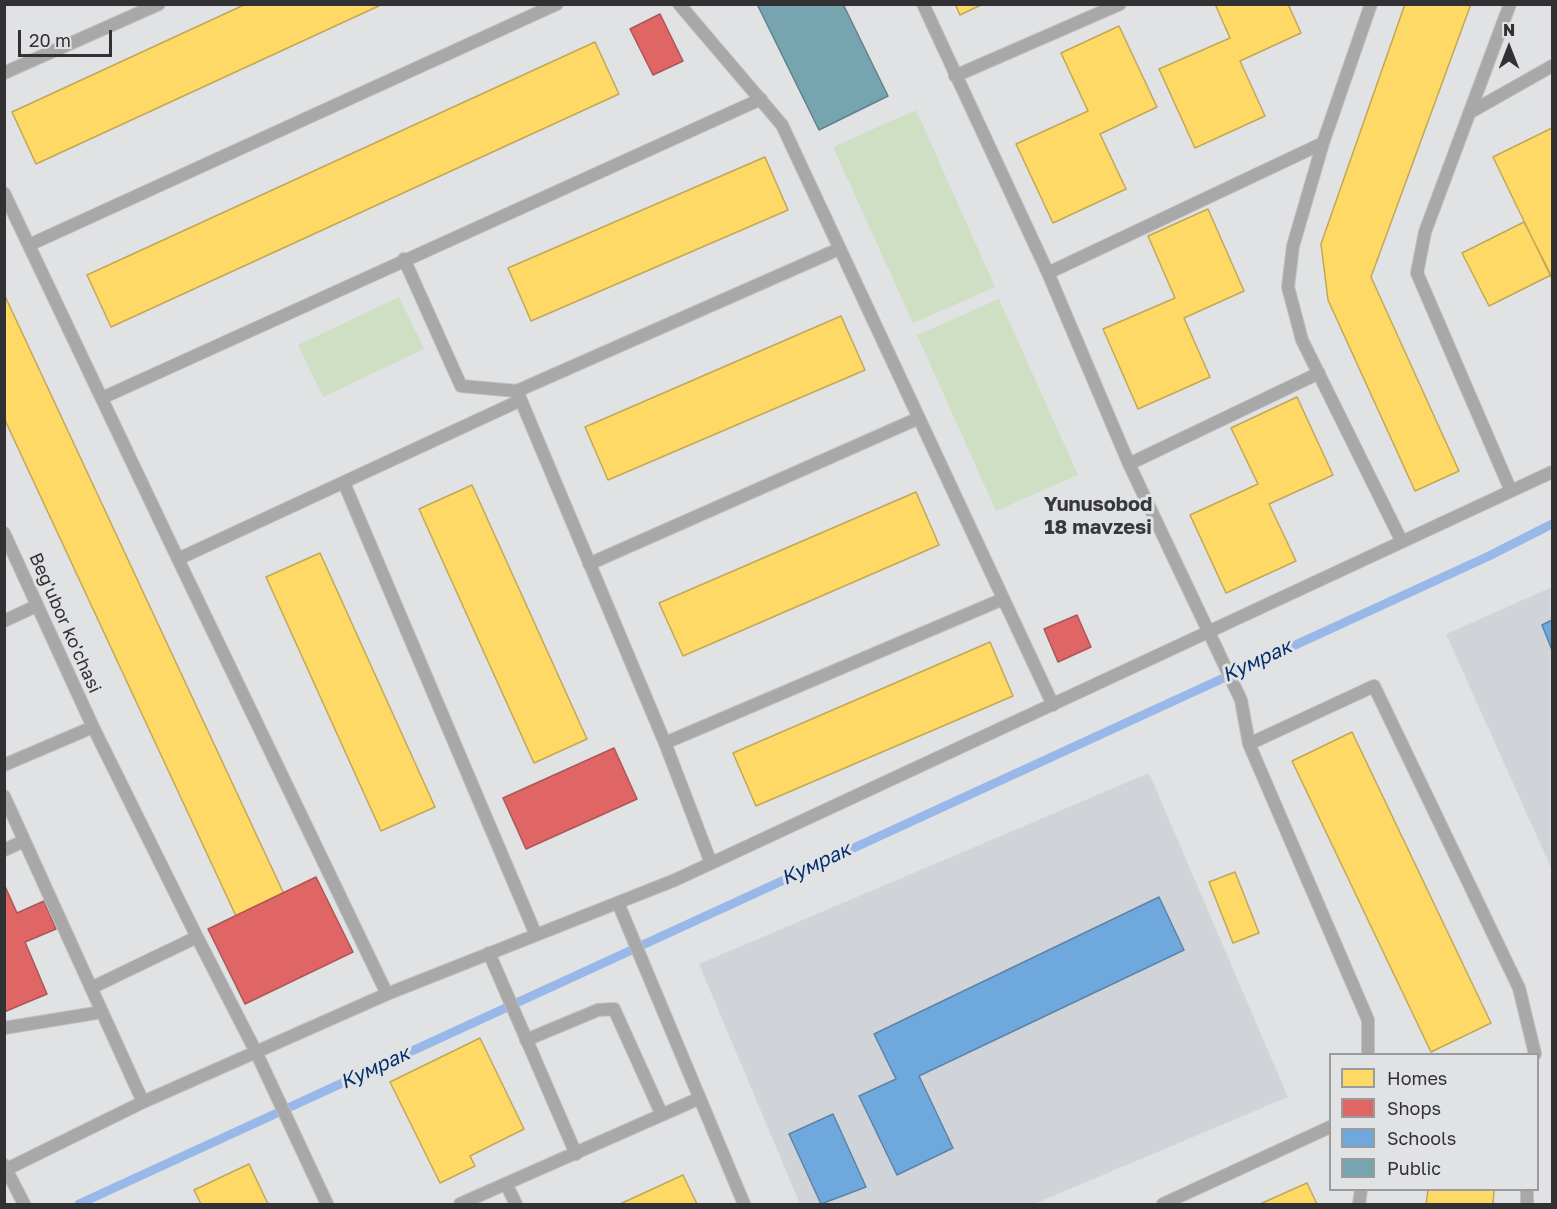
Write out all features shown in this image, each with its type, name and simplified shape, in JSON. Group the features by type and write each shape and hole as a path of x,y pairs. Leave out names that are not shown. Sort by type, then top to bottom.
{"lane":[{"path":"4,73 159,4"},
{"path":"29,244 557,4"},
{"path":"679,4 782,125 1053,705"},
{"path":"924,4 955,76 1048,273 1129,464 1241,700 1249,744 1368,1020 1368,1053"},
{"path":"955,76 1120,4"},
{"path":"1371,4 1323,143 1293,246 1288,287 1302,340 1402,542"},
{"path":"1510,4 1425,232 1417,273 1511,491"},
{"path":"1469,113 1552,66"},
{"path":"102,398 404,259 761,99"},
{"path":"1048,273 1323,143"},
{"path":"4,193 387,994"},
{"path":"178,559 344,483 519,396 839,249"},
{"path":"404,259 461,386 519,396"},
{"path":"1129,464 1319,373"},
{"path":"519,396 664,743 711,863"},
{"path":"589,564 918,418"},
{"path":"24,1204 6,1167 143,1102 387,994 618,903 711,863 1552,472"},
{"path":"344,483 536,934"},
{"name":"Beg'ubor ko'chasi","path":"4,533 93,727 196,937 256,1052 327,1204"},
{"path":"664,743 1003,599"},
{"path":"4,621 36,606"},
{"path":"1249,744 1374,686 1519,988 1535,1053"},
{"path":"4,765 93,727"},
{"path":"4,796 143,1102"},
{"path":"4,850 24,841"},
{"path":"618,903 744,1204"},
{"path":"91,988 196,937"},
{"path":"489,954 576,1154"},
{"path":"526,1040 598,1010 614,1009 662,1115"},
{"path":"4,1028 102,1012"},
{"path":"460,1204 700,1098"},
{"path":"1163,1204 1329,1127"},
{"path":"506,1184 516,1204"}],"shaded area":[{"path":"1552,587 1552,870 1446,634"},
{"path":"1149,773 1288,1097 1034,1204 800,1204 699,964"}],"green space":[{"path":"916,110 995,287 913,323 833,147"},
{"path":"399,297 424,349 323,397 298,345"},
{"path":"999,299 1078,475 996,511 917,335"}],"building: Homes":[{"path":"246,4 383,4 36,164 12,112"},
{"path":"955,4 983,4 960,15"},
{"path":"1215,4 1288,4 1301,33 1240,61 1265,116 1195,148 1159,69 1230,38"},
{"path":"1405,4 1471,4 1371,277 1459,471 1415,491 1328,300 1321,244"},
{"path":"1119,26 1157,107 1100,134 1126,189 1053,223 1016,144 1088,111 1061,53"},
{"path":"595,42 619,94 111,327 87,275"},
{"path":"1552,128 1552,279 1493,157"},
{"path":"765,157 788,210 531,321 508,268"},
{"path":"1208,209 1244,291 1184,318 1210,377 1138,409 1103,329 1175,298 1148,236"},
{"path":"1524,222 1551,275 1489,306 1462,253"},
{"path":"4,294 284,894 236,916 4,418"},
{"path":"841,316 865,370 608,480 585,427"},
{"path":"1297,397 1333,475 1269,504 1296,561 1226,593 1190,515 1258,484 1231,428"},
{"path":"472,485 587,739 534,763 419,509"},
{"path":"916,492 939,545 683,656 659,603"},
{"path":"320,553 435,807 381,831 266,577"},
{"path":"990,642 1013,696 756,806 733,753"},
{"path":"1352,732 1491,1023 1431,1052 1292,761"},
{"path":"1235,872 1259,933 1233,943 1209,882"},
{"path":"480,1038 524,1129 470,1156 475,1166 440,1183 390,1082"},
{"path":"249,1164 268,1204 201,1204 194,1190"},
{"path":"683,1175 697,1204 620,1204"},
{"path":"1307,1183 1317,1204 1260,1204"},
{"path":"1428,1191 1494,1191 1493,1204 1426,1204"}],"building: Shops":[{"path":"660,14 683,61 653,75 630,29"},
{"path":"1077,615 1091,647 1058,662 1044,629"},
{"path":"614,748 637,799 526,849 503,798"},
{"path":"316,877 353,952 245,1004 208,929"},
{"path":"4,884 17,913 44,901 56,929 25,942 47,994 4,1012"}],"building: Schools":[{"path":"1552,620 1552,650 1542,625"},
{"path":"1159,897 1184,950 919,1076 953,1148 897,1175 859,1096 896,1079 874,1034"},
{"path":"833,1114 866,1187 821,1204 789,1134"}],"building: Public":[{"path":"757,4 843,4 888,96 819,130"}],"waterway":[{"name":"Кумрак","path":"79,1204 1489,556 1552,524"}],"district":[{"name":"Yunusobod 18 mavzesi","path":"1098,516"}]}
